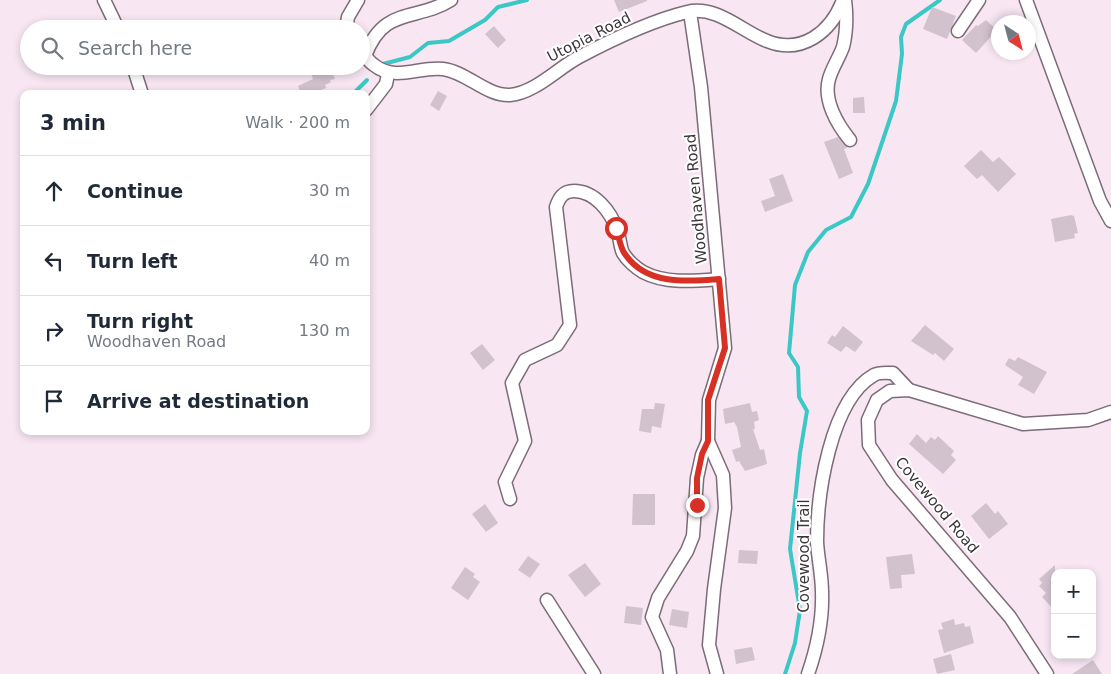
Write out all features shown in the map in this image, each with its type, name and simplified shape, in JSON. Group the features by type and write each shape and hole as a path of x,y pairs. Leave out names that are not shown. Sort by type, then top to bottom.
{"street":[{"path":"104,0 114,20"},
{"path":"348,20 358,0"},
{"path":"370,44 380,29 400,16 440,7 452,0"},
{"path":"844,0 847,15 844,39 828,82 830,105 840,127 850,140"},
{"name":"Utopia Road","path":"388,74 444,69 491,91 511,95 524,91 579,58 661,19 690,12 716,15 766,41 780,45 792,45 814,39 824,31 833,22 844,0"},
{"path":"958,31 979,0"},
{"path":"1026,0 1100,201 1111,221"},
{"name":"Woodhaven Road","path":"690,12 701,87 725,348 708,400 708,441 723,475 725,508 714,589 709,645 717,674"},
{"path":"370,61 388,74 386,84 370,105"},
{"path":"136,75 141,90"},
{"path":"510,499 505,482 525,441 512,383 525,360 557,345 570,325 556,207 559,198 570,191 577,191 584,192 596,199 610,215 623,253 644,272 657,277 681,280 719,279"},
{"name":"Covewood Trail","path":"808,674 817,645 822,592 817,543 822,478 834,434 852,393 876,374 893,373 908,390"},
{"name":"Covewood Road","path":"1046,674 1010,617 892,480 869,445 868,420 877,400 890,391 908,390 1023,424 1088,420 1111,412"},
{"name":"Woodhaven Road","path":"670,674 667,650 652,617 658,598 687,551 693,536 697,478 702,454 708,441"},
{"path":"547,600 594,674"}],"building":[{"path":"614,0 647,0 647,1 619,12"},
{"path":"932,7 956,16 947,39 923,29"},
{"path":"986,20 991,25 991,37 976,53 962,40 976,25 978,26"},
{"path":"494,26 506,40 498,48 485,34"},
{"path":"312,75 333,75 335,79 330,80 331,82 325,85 326,88 321,90 300,90 298,86 313,79"},
{"path":"438,91 447,96 439,111 430,105"},
{"path":"864,97 865,113 853,113 853,98"},
{"path":"838,137 847,148 844,149 853,173 839,179 824,142"},
{"path":"981,150 993,162 999,157 1016,174 998,192 982,175 977,179 964,166"},
{"path":"783,174 793,201 765,212 761,201 775,196 769,179"},
{"path":"1074,216 1078,233 1074,234 1075,238 1055,242 1051,219"},
{"path":"925,325 954,349 944,361 935,353 933,355 911,341"},
{"path":"843,326 863,342 855,352 846,346 841,352 827,343 832,335 835,337"},
{"path":"482,344 495,360 483,370 470,353"},
{"path":"1018,357 1047,372 1034,394 1018,385 1023,377 1005,365 1009,358 1015,361"},
{"path":"655,403 665,404 661,428 652,426 651,433 639,431 642,409 654,409"},
{"path":"750,403 752,412 757,411 759,420 754,422 755,429 753,429 760,450 764,449 767,464 745,471 739,461 736,462 732,450 741,447 737,427 734,422 725,424 723,409"},
{"path":"917,434 926,443 931,437 935,440 938,436 954,451 951,455 956,460 943,474 909,444"},
{"path":"633,494 655,494 655,525 632,525"},
{"path":"986,503 995,514 998,511 1008,524 989,539 971,516"},
{"path":"485,504 498,523 486,532 472,514"},
{"path":"739,550 758,551 757,564 738,563"},
{"path":"912,554 915,574 901,575 902,588 890,589 886,557"},
{"path":"528,556 540,564 530,578 518,570"},
{"path":"585,563 601,584 585,597 568,575"},
{"path":"1055,565 1055,569 1051,569 1051,607 1042,597 1046,593 1039,586 1042,583 1039,579"},
{"path":"465,567 475,574 473,577 480,582 468,600 451,588"},
{"path":"626,606 643,608 641,625 624,623"},
{"path":"672,609 689,612 687,628 669,625"},
{"path":"954,619 955,625 964,623 965,627 970,626 974,643 944,653 938,630 943,629 941,623"},
{"path":"752,647 755,660 736,664 734,650"},
{"path":"951,654 955,670 937,674 933,659"},
{"path":"1093,660 1102,674 1072,674"}],"waterway":[{"path":"383,64 410,57 428,43 449,41 485,20 498,7 527,0"},
{"path":"785,674 795,643 800,610 790,549 800,453 807,411 799,397 798,367 789,353 795,285 808,252 826,230 851,217 868,184 896,101 902,54 901,37 906,24 940,0"},
{"path":"357,90 367,80"}],"route":[{"path":"616,228 623,253 634,265 644,272 657,277 681,280 719,279 725,348 708,400 708,441 702,454 697,478 697,505"}]}
